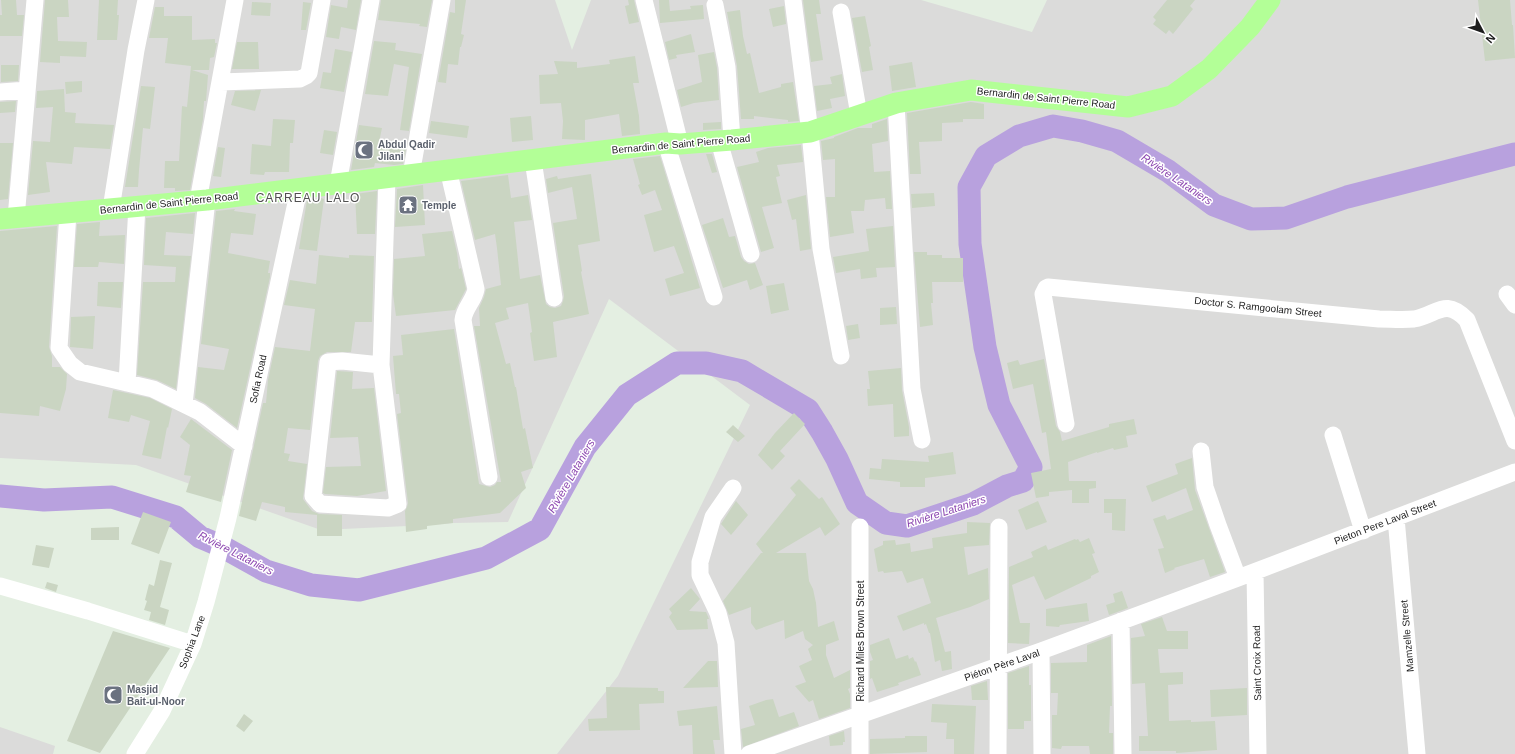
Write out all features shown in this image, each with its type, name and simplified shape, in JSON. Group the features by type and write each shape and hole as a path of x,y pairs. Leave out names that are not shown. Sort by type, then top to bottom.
{"main road":[{"name":"Bernardin de Saint Pierre Road","path":"8,218 202,200 411,175 448,169 673,144 810,132 896,103 971,90 1128,107 1172,96 1209,69 1250,27 1270,0"}],"street":[{"path":"8,218 26,90 35,0"},
{"path":"111,209 136,50 146,0"},
{"path":"184,404 202,200 235,0"},
{"path":"221,82 300,79 306,76 309,73 322,0"},
{"path":"338,184 371,0"},
{"path":"411,175 442,0"},
{"path":"644,0 673,144 714,297"},
{"path":"793,0 810,132 821,249 841,356"},
{"path":"715,5 727,67 726,140 751,254"},
{"path":"841,12 859,115"},
{"path":"0,92 26,90"},
{"path":"896,103 912,389 922,440"},
{"path":"534,160 554,298"},
{"path":"448,169 476,289 474,297 466,308 464,320 488,477"},
{"path":"381,365 342,361 328,362 312,496 320,504 388,508 398,504 381,365 387,178"},
{"name":"Sofia Road","path":"215,568 244,446 299,189"},
{"path":"127,383 137,206"},
{"path":"68,213 59,348 70,364 80,372 153,390 184,404 200,412 244,446"},
{"name":"Doctor S. Ramgoolam Street","path":"1066,424 1043,294 1046,288 1055,287 1379,319 1414,319 1445,308 1460,313 1467,320 1515,441"},
{"path":"1333,435 1363,530"},
{"path":"1201,451 1205,487 1238,578"},
{"name":"Pieton Pere Laval Street","path":"1255,572 1515,472"},
{"path":"733,488 713,517 700,562 700,575 718,613 726,643 733,754"},
{"name":"Mamzelle Street","path":"1396,518 1417,754"},
{"path":"998,527 998,754"},
{"name":"Richard Miles Brown Street","path":"860,528 860,754"},
{"name":"Sophia Lane","path":"135,754 162,711 193,644 215,568"},
{"name":"Piéton Père Laval","path":"749,754 1041,651 1255,572"},
{"name":"Saint Croix Road","path":"1255,572 1258,754"},
{"path":"0,586 88,611 193,644"},
{"path":"1121,621 1123,754"},
{"path":"1041,651 1042,754"}],"shaded area":[{"path":"0,0 555,0 572,50 591,0 921,0 1032,32 1047,0 1515,0 1515,754 557,754 618,676 750,405 609,299 508,522 453,523 321,530 136,465 0,458"},
{"path":"0,727 55,746 53,754 0,754"}],"building":[{"path":"1,0 16,0 17,15 24,15 22,36 0,36 0,15 2,15"},
{"path":"45,0 68,0 69,17 57,17 58,41 87,42 86,57 60,56 60,63 40,62"},
{"path":"99,0 118,0 117,15 119,15 117,40 97,40"},
{"path":"348,0 361,0 356,30 341,27 339,39 326,37 331,5 347,8"},
{"path":"381,0 432,0 427,27 419,26 420,24 378,20"},
{"path":"455,0 466,0 461,34 464,35 460,47 458,65 448,64 446,83 438,82 450,12 455,13"},
{"path":"628,0 634,0 639,22 629,24 625,6 629,5"},
{"path":"659,0 669,0 670,11 691,9 690,6 703,5 704,19 660,23"},
{"path":"803,0 819,0 821,14 816,14 823,60 811,62"},
{"path":"1167,0 1195,0 1190,6 1193,9 1173,34 1169,30 1166,34 1153,24 1156,20 1153,17"},
{"path":"1478,0 1510,0 1515,58 1485,61"},
{"path":"252,2 271,3 270,16 251,15"},
{"path":"303,2 311,3 306,30 301,30"},
{"path":"784,6 786,24 773,27 769,9"},
{"path":"155,7 164,7 164,16 192,16 192,40 215,39 215,43 217,43 214,57 210,58 209,70 192,70 208,75 206,101 204,101 203,119 190,190 175,191 175,188 164,188 165,161 179,161 182,106 187,107 191,66 165,63 168,38 149,38"},
{"path":"740,10 747,54 750,53 759,93 781,87 781,84 793,82 799,121 788,122 788,120 754,116 754,119 741,119 737,66 727,12"},
{"path":"865,16 871,46 869,47 873,70 862,72 852,18"},
{"path":"691,34 695,52 676,55 677,58 669,60 665,42"},
{"path":"374,41 396,43 395,50 422,54 409,131 400,130 409,67 394,64 388,96 365,94"},
{"path":"237,42 258,42 259,69 232,69"},
{"path":"335,49 352,52 344,92 320,88 323,72 331,73"},
{"path":"714,52 717,68 719,100 694,103 681,107 677,90 702,82 698,55"},
{"path":"635,56 639,83 633,83 639,116 640,134 622,136 619,114 585,120 585,140 562,139 563,121 561,103 540,104 539,75 558,74 554,61 577,62 577,68 610,64 609,60"},
{"path":"912,62 916,87 892,91 889,66"},
{"path":"1,65 19,65 18,81 1,82"},
{"path":"842,74 845,96 830,99 832,108 817,111 814,86 832,84 830,77"},
{"path":"82,81 82,92 66,94 65,82"},
{"path":"141,86 155,87 150,129 143,128 138,187 125,187"},
{"path":"64,89 65,112 76,113 75,123 114,125 110,149 74,147 72,164 46,162 50,192 28,195 33,141 50,142 53,107 36,108 37,91"},
{"path":"261,90 255,111 231,105 235,91"},
{"path":"16,101 15,112 0,113 0,102"},
{"path":"971,102 984,104 984,119 963,119 963,122 942,123 942,141 919,142 921,174 910,174 907,113"},
{"path":"531,116 533,140 512,142 510,118"},
{"path":"273,119 295,120 293,143 290,143 289,172 265,172 264,175 250,174 252,144 271,146"},
{"path":"887,119 888,141 872,144 874,172 890,171 892,209 886,209 885,198 865,200 864,211 851,211 854,233 830,237 826,197 835,197 835,159 823,160 821,141 834,138 858,128 872,128 872,124"},
{"path":"431,121 469,126 467,138 429,133"},
{"path":"721,122 721,129 703,130 703,123"},
{"name":"Abdul Qadir Jilani","path":"359,125 382,128 378,147 406,149 403,164 394,165 375,163 374,167 351,170"},
{"path":"324,130 337,132 333,155 320,153"},
{"path":"0,143 13,143 8,199 0,200"},
{"path":"801,145 803,162 777,165 780,176 776,177 782,203 762,207 774,248 761,252 737,167 759,162 756,152 768,148"},
{"path":"218,147 225,148 221,177 213,176"},
{"path":"706,154 712,154 717,172 712,173"},
{"path":"660,156 700,288 670,296 665,279 684,273 674,246 654,252 644,215 662,210 655,190 642,195 638,185 640,184 633,159"},
{"path":"591,174 600,241 578,245 581,272 589,314 553,322 557,357 534,361 528,303 506,308 509,319 495,323 506,364 510,363 516,387 523,429 525,428 533,468 521,472 526,488 500,513 453,519 453,523 427,526 427,529 406,532 405,511 408,503 397,414 401,413 399,394 396,394 393,356 403,355 401,335 454,329 479,484 490,487 495,485 497,482 501,482 474,326 480,326 479,308 486,289 501,285 497,248 495,234 475,240 461,181 508,175 511,198 528,195 532,220 514,222 520,279 540,275 546,304 555,308 561,306 564,296 553,223 577,219 572,187 548,193 546,179 557,176 558,179"},
{"name":"Temple","path":"423,185 425,225 395,227 397,189"},
{"path":"377,191 375,234 357,234 355,194"},
{"path":"934,193 935,206 912,208 911,194"},
{"path":"806,195 811,249 800,251 796,219 792,220 787,200"},
{"path":"324,199 317,251 299,249 307,200"},
{"path":"235,209 234,211 256,214 253,235 231,233 228,253 270,261 268,273 270,273 270,277 237,428 206,404 195,398 198,367 224,370 229,349 201,344 216,211"},
{"path":"195,213 193,234 166,232 164,255 191,256 176,389 157,380 137,375 143,282 175,282 176,267 144,265 146,218"},
{"path":"723,218 729,237 735,236 741,257 744,261 749,264 755,263 763,285 750,290 747,280 723,288 702,225"},
{"path":"100,222 99,236 125,235 124,264 99,262 98,267 74,267 77,224"},
{"path":"57,226 49,347 52,356 52,367 60,367 67,374 66,389 60,411 40,406 39,416 0,413 0,231"},
{"path":"893,226 895,267 876,268 877,277 861,279 860,269 836,273 833,257 869,251 866,229"},
{"path":"452,231 459,269 461,268 466,289 455,310 396,316 393,294 394,259 425,256 422,234"},
{"path":"914,252 927,252 927,255 942,255 942,258 963,258 963,282 932,282 933,303 931,303 933,325 920,327"},
{"path":"319,255 349,258 349,255 374,256 372,322 355,322 351,352 327,352 320,356 318,361 310,430 288,428 284,453 290,454 288,461 307,464 303,499 312,511 319,514 342,515 342,536 317,536 317,515 285,512 285,507 262,502 256,521 239,516 263,403 266,403 268,380 275,347 310,351 315,309 284,305 290,280 316,284"},
{"path":"98,282 123,282 121,308 97,306"},
{"path":"784,283 789,310 771,314 766,286"},
{"path":"896,307 897,324 880,325 880,308"},
{"path":"95,316 93,349 70,347 71,317"},
{"path":"858,324 860,338 848,340 846,326"},
{"path":"1044,359 1056,426 1060,432 1062,441 1109,427 1109,424 1134,419 1137,434 1126,436 1128,447 1114,450 1113,448 1097,452 1068,462 1069,481 1096,481 1096,488 1089,489 1089,503 1072,503 1072,490 1049,492 1049,496 1036,498 1031,473 1051,469 1046,432 1042,433 1033,384 1013,389 1007,363 1018,360 1020,365"},
{"path":"901,368 902,390 909,427 909,436 894,437 893,404 868,406 867,389 870,389 868,371"},
{"path":"337,371 353,372 352,389 374,388 386,491 357,496 323,493 326,467 361,466 358,437 330,438"},
{"path":"113,390 150,398 172,409 161,459 142,455 150,421 131,415 129,422 108,418"},
{"path":"794,413 805,424 780,451 785,456 772,470 758,455 775,433"},
{"path":"191,419 232,450 221,502 186,492 191,476 184,475 190,445 180,437"},
{"path":"733,425 745,436 738,442 726,432"},
{"path":"953,452 956,474 925,478 925,487 900,487 900,482 869,479 870,468 881,469 882,459 929,462 928,456"},
{"path":"1192,458 1195,490 1225,572 1210,577 1204,559 1174,568 1175,569 1165,573 1158,549 1164,548 1153,519 1165,515 1167,520 1193,510 1186,488 1152,502 1146,486 1178,474 1175,464"},
{"path":"799,479 819,499 822,497 840,524 825,536 820,527 776,553 806,553 809,581 813,589 816,603 818,627 834,621 839,640 826,645 826,655 834,678 850,670 850,688 848,689 850,694 850,708 819,719 813,700 809,702 795,686 806,682 799,666 812,660 808,649 813,645 805,639 803,631 785,639 784,620 756,630 751,623 751,607 729,615 723,601 761,553 763,553 756,544 796,495 790,488"},
{"path":"1104,499 1126,499 1125,531 1112,530 1112,513 1104,513"},
{"path":"736,501 748,515 731,535 721,524"},
{"path":"1038,501 1047,522 1026,530 1018,510"},
{"path":"143,512 171,522 159,554 131,544"},
{"path":"967,522 990,523 989,545 964,547 968,575 988,568 989,599 936,618 945,652 951,651 952,669 942,671 940,660 935,662 930,633 926,624 924,625 924,623 903,631 897,616 931,603 923,578 907,583 902,571 884,573 883,571 878,572 874,549 883,545 883,541 895,540 896,545 910,543 911,552 933,548 932,538 967,533"},
{"path":"119,527 119,540 91,540 91,528"},
{"path":"1089,538 1095,553 1092,554 1099,572 1091,576 1091,578 1045,600 1034,576 1012,585 1020,623 1030,623 1029,644 1008,643 1009,567 1033,557 1031,552 1046,545 1048,550 1075,539 1078,539 1080,542"},
{"path":"36,545 54,548 49,568 32,565"},
{"path":"160,560 172,563 160,607 169,610 165,625 149,620 151,612 144,610 147,601 145,600 149,584 154,586"},
{"path":"47,582 58,585 56,592 45,588"},
{"path":"691,588 700,599 689,611 706,612 709,619 707,619 708,629 677,630 669,617 672,613 669,609"},
{"path":"1122,591 1128,608 1109,615 1106,605 1115,602 1113,594"},
{"path":"1087,603 1089,621 1060,625 1059,627 1046,626 1046,609"},
{"path":"1162,617 1167,631 1188,631 1188,649 1158,649 1160,673 1183,672 1183,684 1168,685 1169,721 1215,721 1217,750 1176,753 1176,751 1139,751 1139,736 1148,736 1145,683 1132,684 1131,638 1145,636 1141,624"},
{"name":"Masjid Bait-ul-Noor","path":"113,631 170,648 100,753 67,741"},
{"path":"1111,636 1112,706 1110,706 1109,733 1113,733 1113,754 1090,754 1089,746 1062,746 1061,749 1052,748 1052,715 1057,715 1058,693 1051,693 1051,663 1087,662 1087,645"},
{"path":"889,638 896,659 908,655 909,659 913,657 921,675 898,683 899,685 877,692 872,678 870,679 870,661 873,660 870,652 870,645"},
{"path":"708,661 717,661 718,687 683,688"},
{"path":"1029,666 1029,685 1031,685 1031,721 1024,721 1024,729 1008,729 1008,673"},
{"path":"987,681 988,700 972,700 971,686"},
{"path":"606,687 658,688 658,691 664,691 664,703 639,704 640,730 589,731 588,719 607,718"},
{"path":"1247,688 1247,715 1211,717 1210,690"},
{"path":"773,699 779,717 794,712 799,726 743,747 741,729 755,725 749,706"},
{"path":"932,704 976,706 974,754 954,754 954,739 946,739 947,723 931,722"},
{"path":"717,706 720,740 713,740 715,754 693,754 692,725 679,726 677,711"},
{"path":"244,714 253,721 244,732 236,726"},
{"path":"844,731 845,742 843,742 843,745 830,746 829,736"},
{"path":"905,736 927,736 927,752 870,754 870,739 905,738"}],"waterway":[{"name":"Rivière Lataniers","path":"0,496 44,500 112,497 176,517 200,537 221,546 266,571 311,585 359,590 486,558 540,529 585,447 627,395 677,363 706,363 742,371 808,410 837,459 857,503 886,523 907,526 973,504 1007,486 1023,481 1031,467 999,405 985,347 970,244 969,187 986,156 1019,136 1053,126 1082,131 1117,141 1168,171 1214,205 1251,219 1286,218 1347,197 1515,154"}],"place":[{"name":"Abdul Qadir Jilani","path":"364,150"},
{"name":"Temple","path":"408,205"},
{"name":"Masjid Bait-ul-Noor","path":"113,695"}],"district":[{"name":"CARREAU LALO","path":"308,198"}]}
